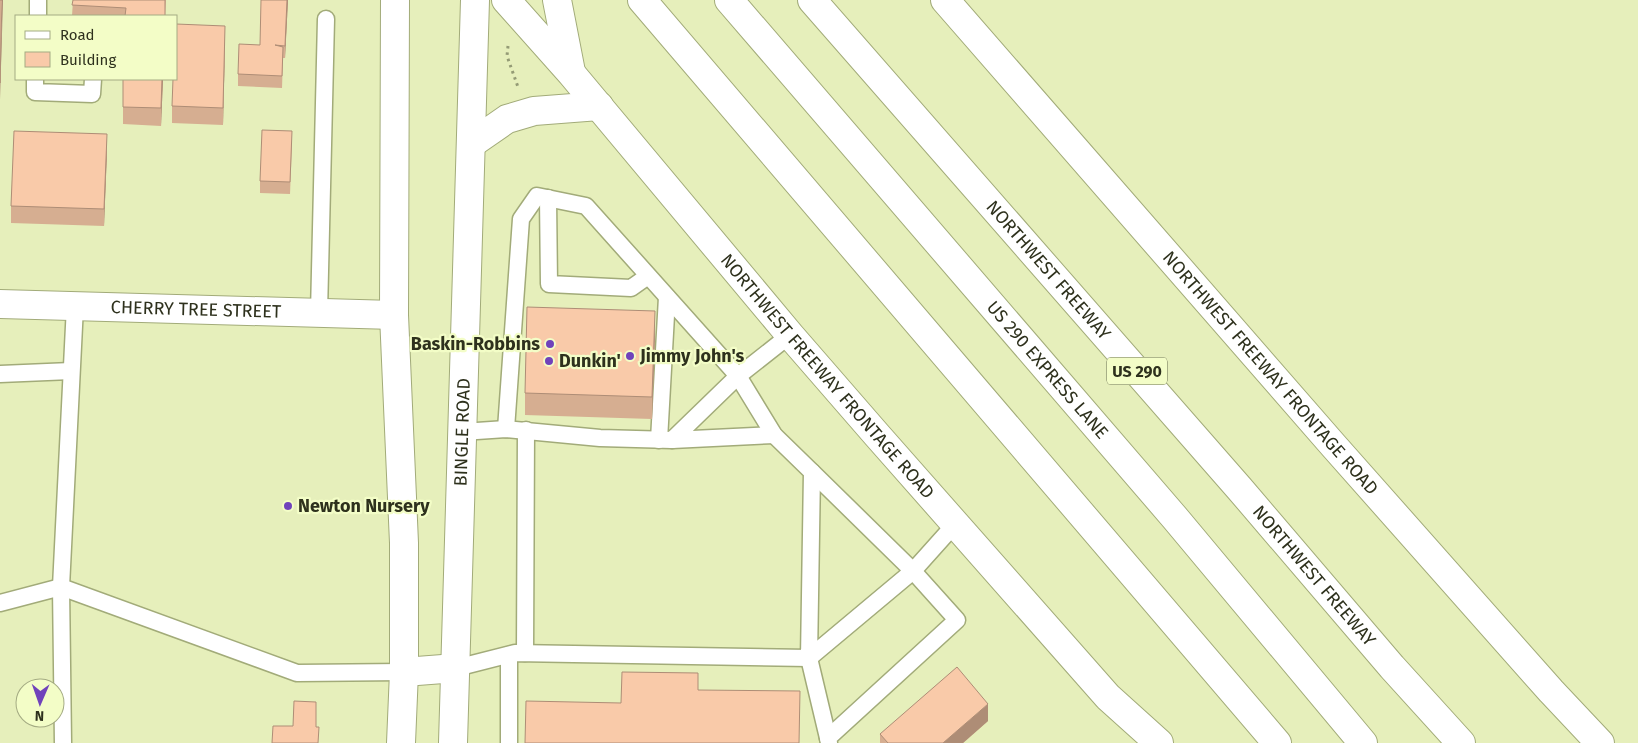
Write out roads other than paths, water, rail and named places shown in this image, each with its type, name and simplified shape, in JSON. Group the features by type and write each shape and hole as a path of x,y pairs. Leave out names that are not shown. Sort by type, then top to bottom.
{"main road":[{"path":"395,0 394,315 404,543 404,672 401,743"},
{"name":"BINGLE ROAD","path":"454,743 476,0"},
{"name":"NORTHWEST FREEWAY FRONTAGE ROAD","path":"506,0 599,106 790,335 1108,697 1159,743"},
{"path":"557,0 571,73"},
{"path":"642,0 1277,743"},
{"name":"US 290 EXPRESS LANE","path":"728,0 1168,510 1363,743"},
{"name":"NORTHWEST FREEWAY","path":"812,0 1245,496 1392,668 1461,743"},
{"name":"NORTHWEST FREEWAY FRONTAGE ROAD","path":"945,0 1333,445 1551,691 1600,743"},
{"path":"471,144 507,119 534,111 599,106"},
{"name":"CHERRY TREE STREET","path":"0,304 394,315"},
{"path":"404,672 456,668"},
{"path":"1108,697 1138,743"}],"lane":[{"path":"38,0 38,15"},
{"path":"320,313 326,19"},
{"path":"36,80 35,92 92,94 93,80"},
{"path":"506,429 521,219 542,197"},
{"path":"542,197 549,284 631,288 648,276"},
{"path":"542,197 586,206 738,376 774,435 812,472 913,571 957,620 829,740 809,658 812,472"},
{"path":"665,440 667,297"},
{"path":"64,743 61,587 75,306"},
{"path":"665,440 738,376 790,335"},
{"path":"0,374 71,371"},
{"path":"462,432 506,429 600,438 665,440 774,435"},
{"path":"509,743 517,654 526,430"},
{"path":"456,668 517,654 809,658 913,571 956,523"},
{"path":"0,603 61,587 297,673 404,672"}],"place":[{"name":"Baskin-Robbins","path":"550,344"},
{"name":"Jimmy John's","path":"630,356"},
{"name":"Dunkin'","path":"549,361"},
{"name":"Newton Nursery","path":"288,506"}]}
